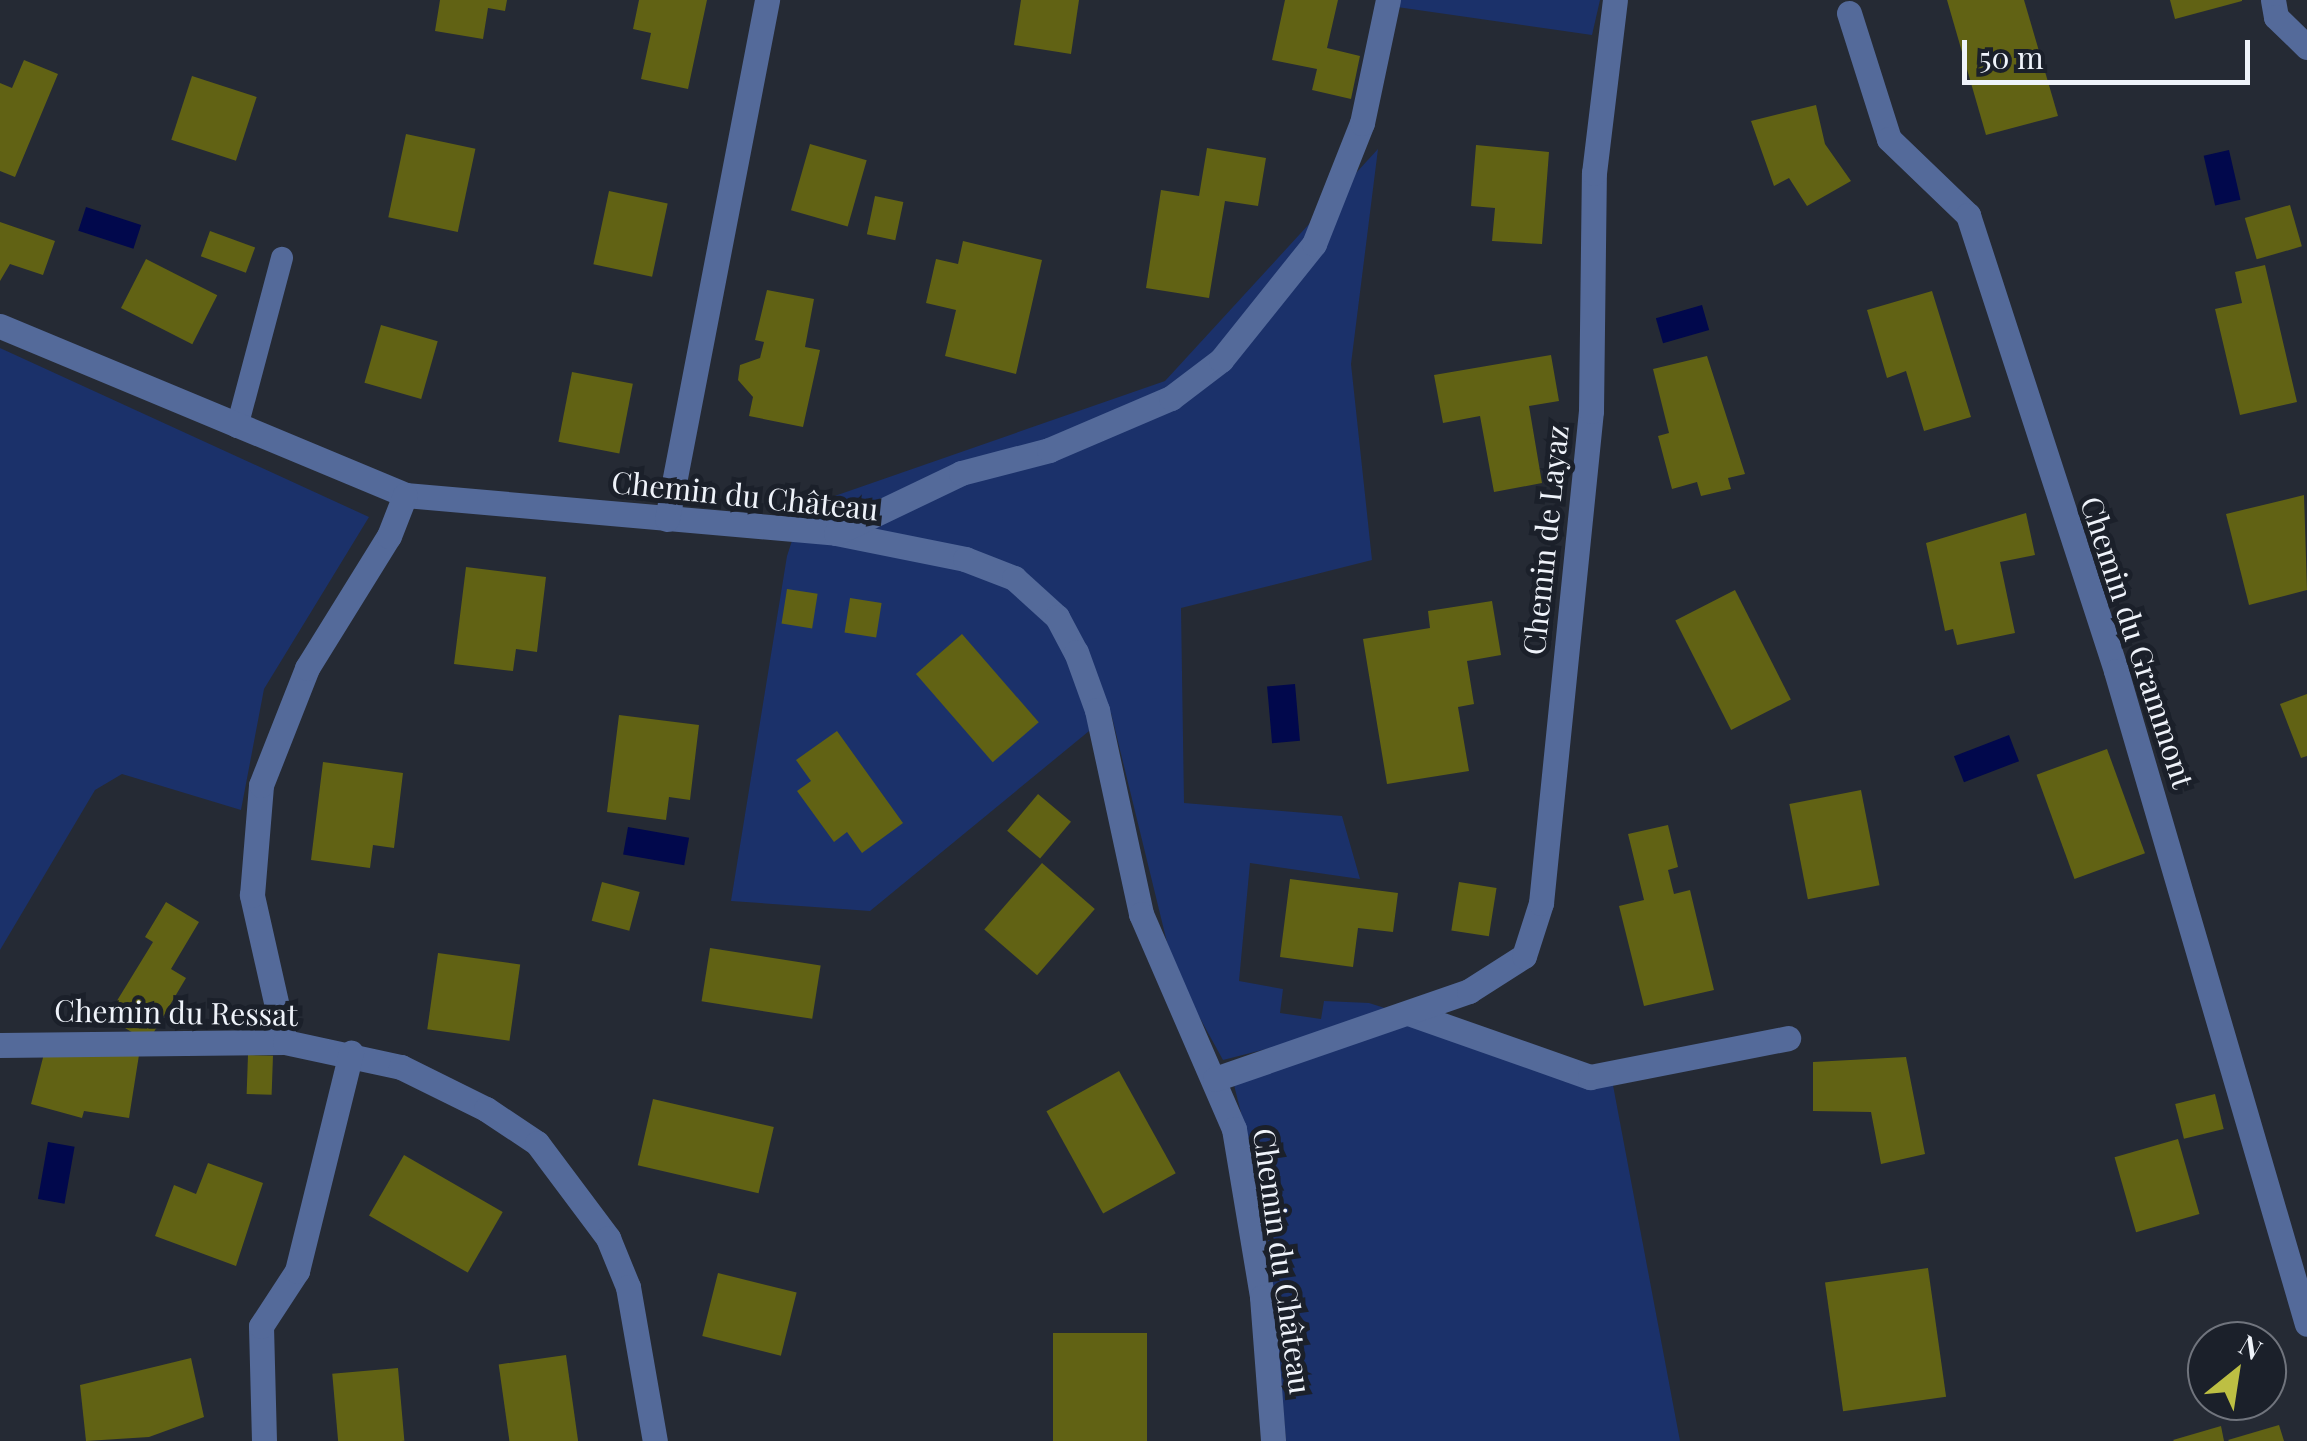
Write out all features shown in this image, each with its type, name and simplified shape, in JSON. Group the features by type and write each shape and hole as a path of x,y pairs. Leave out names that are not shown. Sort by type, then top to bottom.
{"street":[{"path":"666,520 767,0"},
{"path":"836,533 961,473 1049,450 1171,398 1222,360 1314,244 1362,123 1388,0"},
{"name":"Chemin de Layaz","path":"1215,1079 1412,1014 1469,991 1524,956 1541,903 1590,411 1594,173 1615,0"},
{"path":"2273,0 2276,17 2307,47"},
{"name":"Chemin du Grammont","path":"1849,13 1888,139 1968,215 2122,690 2307,1324"},
{"name":"Chemin du Château","path":"0,326 236,428 405,495 836,533 965,559 1014,578 1057,617 1097,710 1156,962 1215,1079 1245,1179 1274,1441"},
{"path":"285,1042 252,895 261,785 307,668 389,536 405,495"},
{"path":"1412,1014 1590,1078 1788,1038"},
{"name":"Chemin du Ressat","path":"0,1045 285,1042 351,1053 401,1067 486,1109 537,1143 585,1199 628,1287 654,1441"},
{"path":"264,1441 262,1326 297,1271 351,1053"}],"lane":[{"path":"236,428 282,258"}],"shaded area":[{"path":"1398,0 1600,0 1592,35 1397,7"},
{"path":"1378,149 1351,364 1372,560 1181,608 1184,803 1342,816 1360,879 1250,863 1239,981 1283,989 1280,1013 1321,1019 1324,1001 1369,1003 1612,1080 1680,1441 1286,1441 1265,1208 1234,1085 1391,1017 1223,1060 1174,971 1111,713 870,911 731,901 787,556 803,507 1165,381"},
{"path":"2229,150 2240,200 2215,206 2204,156"},
{"path":"86,207 141,225 133,249 78,231"},
{"path":"1702,305 1709,330 1663,343 1656,318"},
{"path":"0,348 369,517 264,689 241,810 122,774 95,790 0,950"},
{"path":"1295,684 1300,741 1272,743 1267,686"},
{"path":"2009,735 2019,761 1964,782 1954,756"},
{"path":"628,827 689,838 684,865 623,855"},
{"path":"48,1142 75,1147 65,1204 38,1199"}],"building":[{"path":"440,0 507,0 505,11 488,8 483,39 435,31"},
{"path":"639,0 707,0 688,89 641,79 651,33 633,29"},
{"path":"1021,0 1079,0 1071,54 1014,45"},
{"path":"1285,0 1338,0 1327,48 1360,56 1351,99 1312,90 1317,69 1272,60"},
{"path":"1947,0 2024,0 2058,116 1986,135"},
{"path":"2170,0 2242,0 2242,1 2175,19"},
{"path":"24,60 58,74 15,177 0,171 0,83 12,88"},
{"path":"192,76 257,97 236,161 171,140"},
{"path":"1816,105 1825,144 1851,181 1807,206 1789,178 1774,186 1751,121"},
{"path":"406,134 475,149 458,232 388,217"},
{"path":"810,144 867,160 848,227 791,210"},
{"path":"1476,145 1549,152 1542,244 1492,241 1495,208 1471,206"},
{"path":"1207,148 1266,158 1258,206 1225,201 1209,298 1146,288 1161,190 1199,196"},
{"path":"609,191 668,203 652,277 593,264"},
{"path":"875,196 903,202 895,240 867,234"},
{"path":"2290,205 2302,246 2257,259 2245,218"},
{"path":"0,222 55,241 43,275 10,264 0,281"},
{"path":"210,231 255,247 246,273 201,256"},
{"path":"963,241 1042,260 1016,374 945,356 956,310 926,303 936,259 958,264"},
{"path":"146,259 217,295 192,344 121,308"},
{"path":"2265,265 2297,402 2240,415 2215,309 2242,303 2235,272"},
{"path":"767,290 814,299 805,347 820,350 803,427 749,416 753,397 738,380 740,365 760,358 764,342 755,340"},
{"path":"1932,291 1971,417 1924,431 1906,371 1887,378 1867,310"},
{"path":"381,325 438,341 421,399 364,383"},
{"path":"1551,355 1559,401 1529,406 1542,483 1494,492 1480,416 1443,423 1434,375"},
{"path":"1707,356 1745,474 1728,478 1731,489 1701,496 1697,482 1672,489 1658,436 1669,433 1653,369"},
{"path":"572,372 633,384 619,454 558,442"},
{"path":"2304,495 2307,590 2249,605 2226,514"},
{"path":"2026,513 2035,555 2000,562 2015,633 1957,645 1953,629 1945,631 1926,543"},
{"path":"466,567 546,577 537,652 516,649 513,671 454,664"},
{"path":"787,589 818,594 812,628 782,624"},
{"path":"1735,590 1791,700 1731,730 1675,620"},
{"path":"850,598 882,603 876,638 845,633"},
{"path":"1492,601 1501,655 1467,661 1474,704 1458,707 1469,771 1387,784 1363,639 1430,628 1428,611"},
{"path":"962,634 1039,722 993,762 916,674"},
{"path":"2307,694 2307,756 2301,758 2280,704"},
{"path":"619,715 699,725 690,800 669,797 666,820 607,812"},
{"path":"837,731 903,823 862,853 847,832 834,842 797,791 811,781 796,760"},
{"path":"2107,749 2145,853 2074,879 2037,775"},
{"path":"323,762 403,773 394,848 373,845 370,868 311,860"},
{"path":"1861,790 1880,885 1808,899 1789,804"},
{"path":"1038,794 1071,822 1040,858 1007,831"},
{"path":"1668,825 1678,867 1668,870 1674,894 1690,890 1714,990 1644,1006 1619,906 1644,900 1628,834"},
{"path":"1042,863 1095,909 1037,975 984,929"},
{"path":"1290,879 1398,893 1393,932 1358,928 1353,967 1280,957"},
{"path":"602,882 640,892 629,931 592,921"},
{"path":"1459,882 1497,888 1489,936 1451,930"},
{"path":"166,902 199,922 171,969 186,978 148,1042 107,1017 153,942 145,937"},
{"path":"710,948 821,966 812,1019 702,1001"},
{"path":"438,953 520,965 509,1041 427,1029"},
{"path":"46,1046 89,1057 91,1047 139,1055 129,1118 84,1111 82,1118 31,1104"},
{"path":"248,1055 273,1056 272,1095 247,1094"},
{"path":"1906,1057 1925,1154 1881,1164 1871,1112 1813,1111 1813,1062"},
{"path":"1119,1071 1176,1173 1103,1214 1046,1111"},
{"path":"2215,1094 2224,1129 2184,1139 2175,1104"},
{"path":"653,1099 774,1127 759,1193 638,1165"},
{"path":"2178,1139 2199,1214 2136,1232 2115,1157"},
{"path":"404,1155 503,1212 468,1273 369,1216"},
{"path":"208,1163 263,1183 236,1266 155,1236 174,1185 196,1194"},
{"path":"1928,1268 1946,1397 1843,1411 1825,1282"},
{"path":"718,1273 797,1293 781,1356 702,1336"},
{"path":"1053,1333 1147,1333 1147,1441 1053,1441"},
{"path":"566,1355 578,1441 509,1441 499,1364"},
{"path":"191,1358 204,1417 149,1437 86,1441 80,1385"},
{"path":"398,1368 404,1441 338,1441 332,1374"},
{"path":"2279,1425 2284,1441 2228,1440"},
{"path":"2221,1426 2224,1441 2173,1440"}]}
